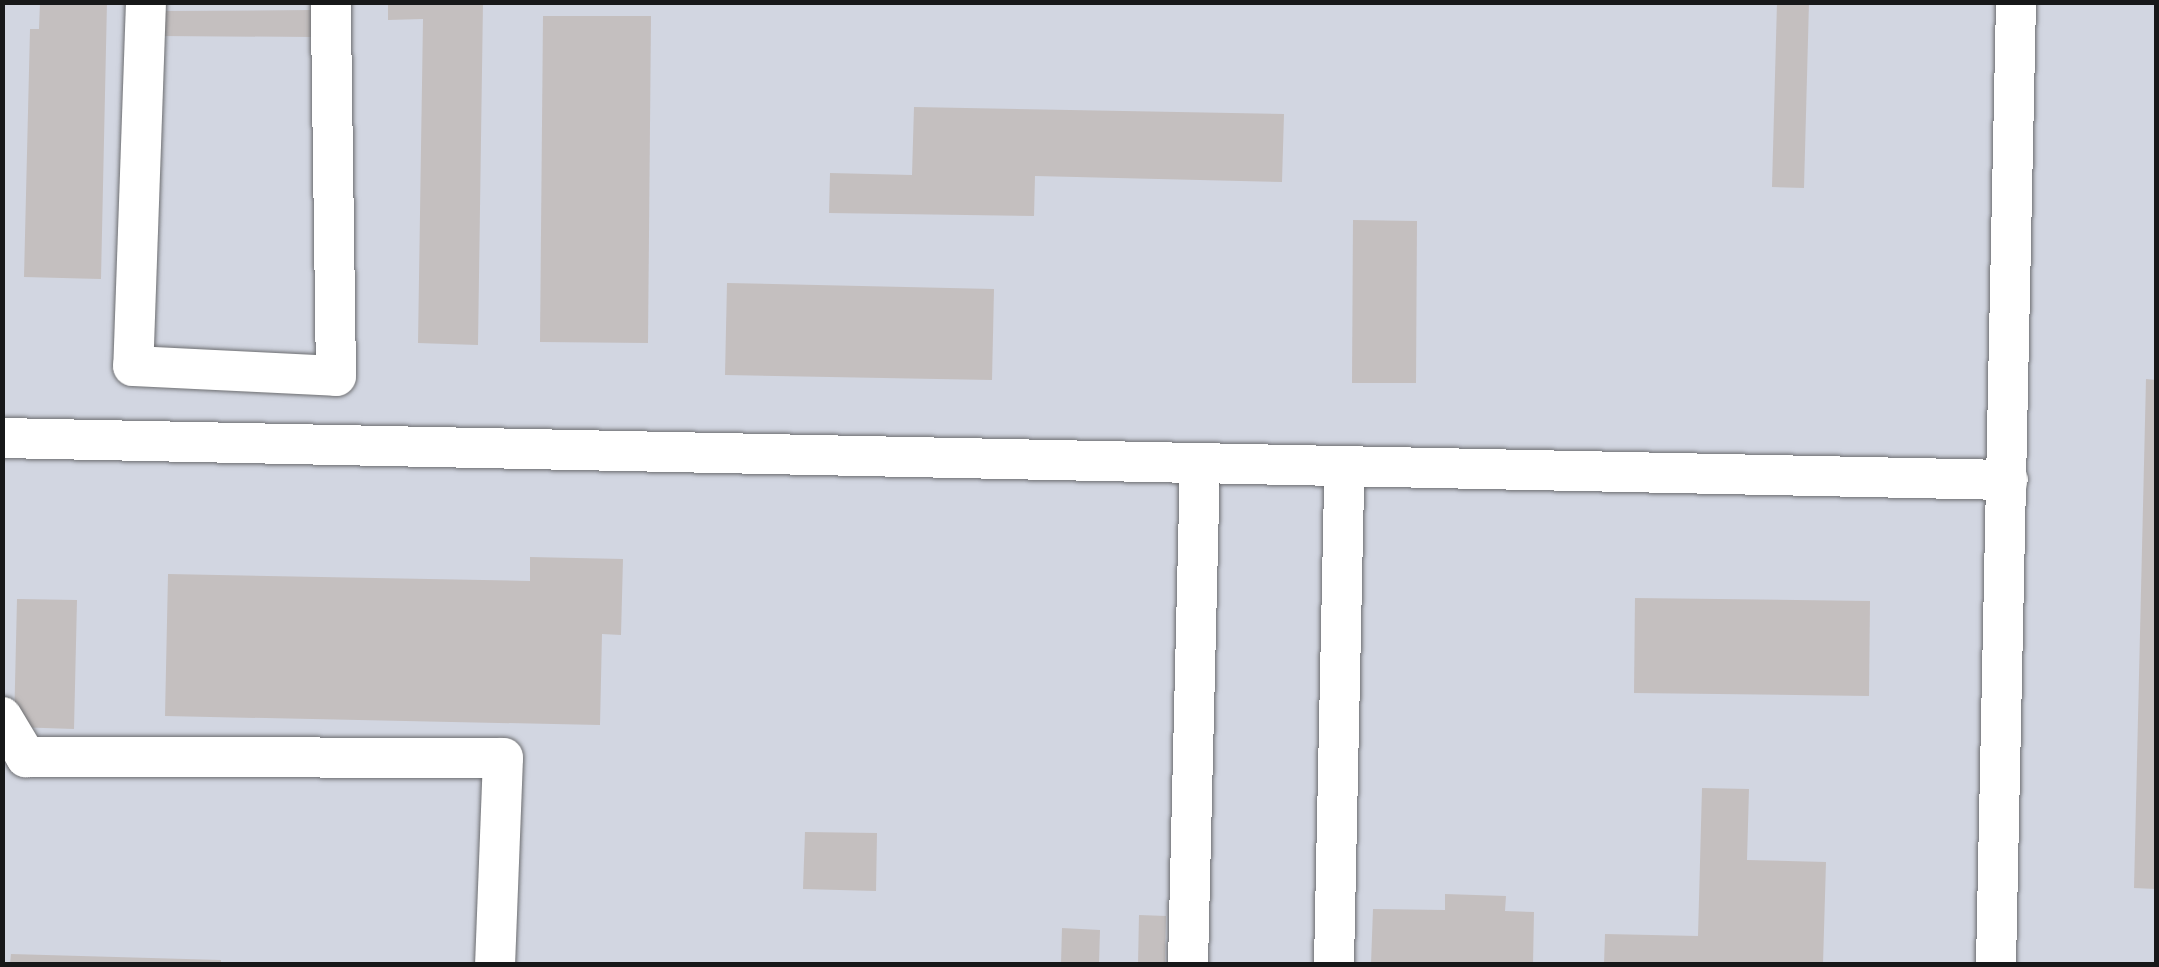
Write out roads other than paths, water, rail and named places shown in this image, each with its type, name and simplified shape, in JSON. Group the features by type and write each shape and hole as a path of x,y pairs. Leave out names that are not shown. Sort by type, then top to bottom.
{"lane":[{"path":"146,2 133,366 336,376 331,2"},
{"path":"1996,964 2016,2"},
{"path":"2,438 2008,480"},
{"path":"1188,964 1200,463"},
{"path":"1334,964 1344,466"},
{"path":"2,717 26,757 503,758 495,964"}]}
